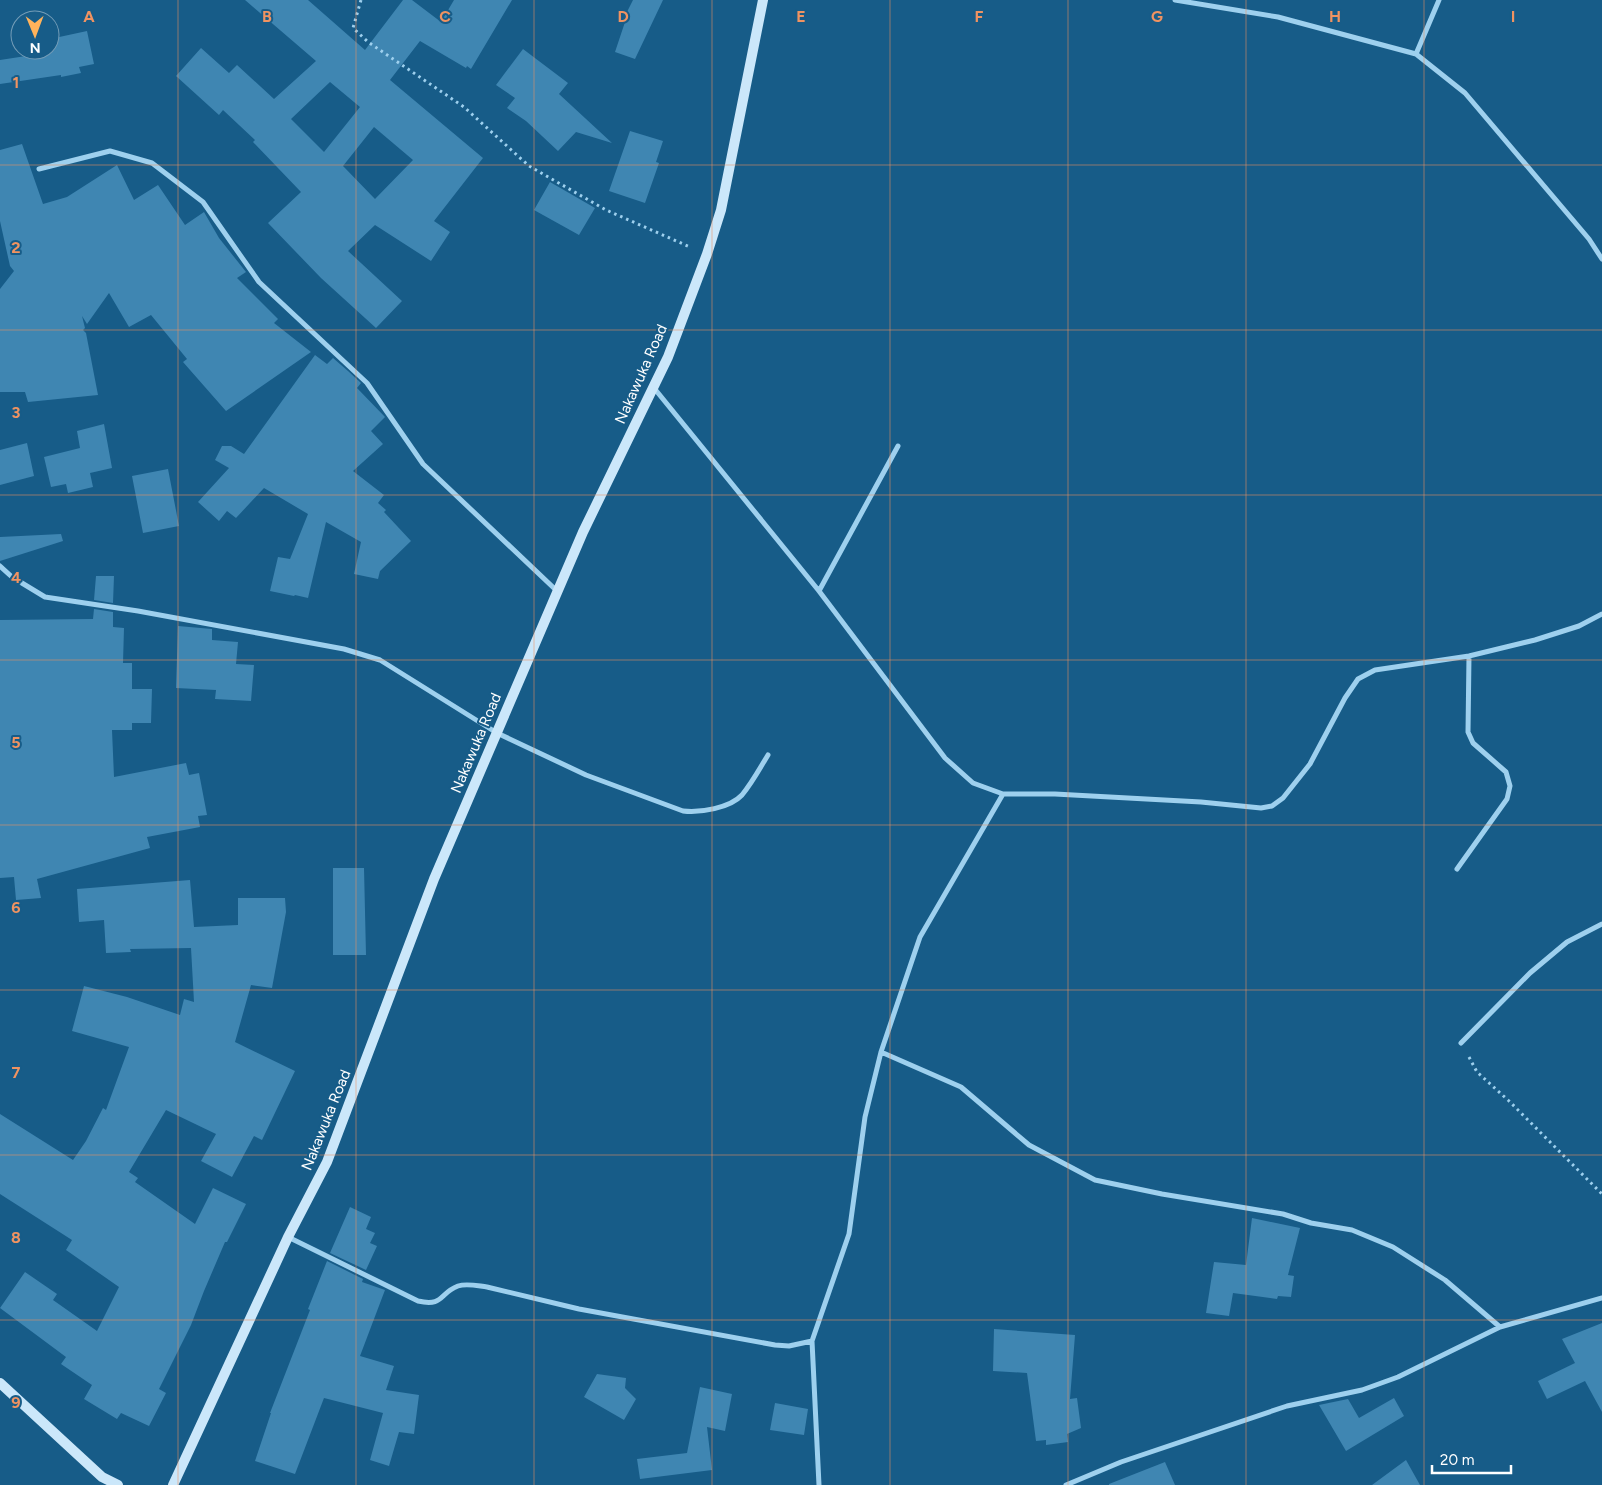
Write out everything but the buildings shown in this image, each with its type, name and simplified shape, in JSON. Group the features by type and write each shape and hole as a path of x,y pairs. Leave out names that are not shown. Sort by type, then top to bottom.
{"main road":[{"name":"Nakawuka Road","path":"172,1485 288,1237 327,1162 434,880 583,532 668,357 707,254 721,210 763,0"},
{"path":"0,1383 102,1477 118,1485"}],"street":[{"path":"1175,0 1278,18 1416,54 1465,93 1583,232 1602,259"},
{"path":"1416,54 1439,0"},
{"path":"39,168 110,151 152,163 203,202 259,282 367,383 423,464 558,591"},
{"path":"653,387 819,591 945,758 973,784 1002,794 1055,794 1200,802 1261,808 1272,806 1283,798 1310,764 1345,698 1358,679 1375,670 1469,656 1535,640 1579,626 1602,614"},
{"path":"819,591 898,446"},
{"path":"0,566 12,577 45,597 138,611 344,649 380,660 497,733 586,775 683,811 693,812 716,808 742,796 768,755"},
{"path":"1457,869 1507,799 1510,786 1506,772 1473,743 1468,732 1469,656"},
{"path":"819,1485 812,1341 849,1234 865,1117 882,1052 920,937 1002,794"},
{"path":"1461,1043 1530,973 1567,942 1602,924"},
{"path":"882,1052 960,1087 1029,1145 1095,1180 1162,1194 1283,1214 1311,1223 1352,1230 1393,1247 1445,1280 1500,1327"},
{"path":"288,1237 418,1301 427,1303 435,1302 457,1286 472,1285 579,1309 775,1345 789,1346 812,1341"},
{"path":"1066,1485 1121,1462 1287,1406 1362,1390 1398,1377 1500,1327 1602,1298"}],"path":[{"path":"361,0 353,28 358,33 368,42 464,107 529,166 606,210 707,254"},
{"path":"1461,1043 1477,1072 1509,1100 1602,1194"}]}
